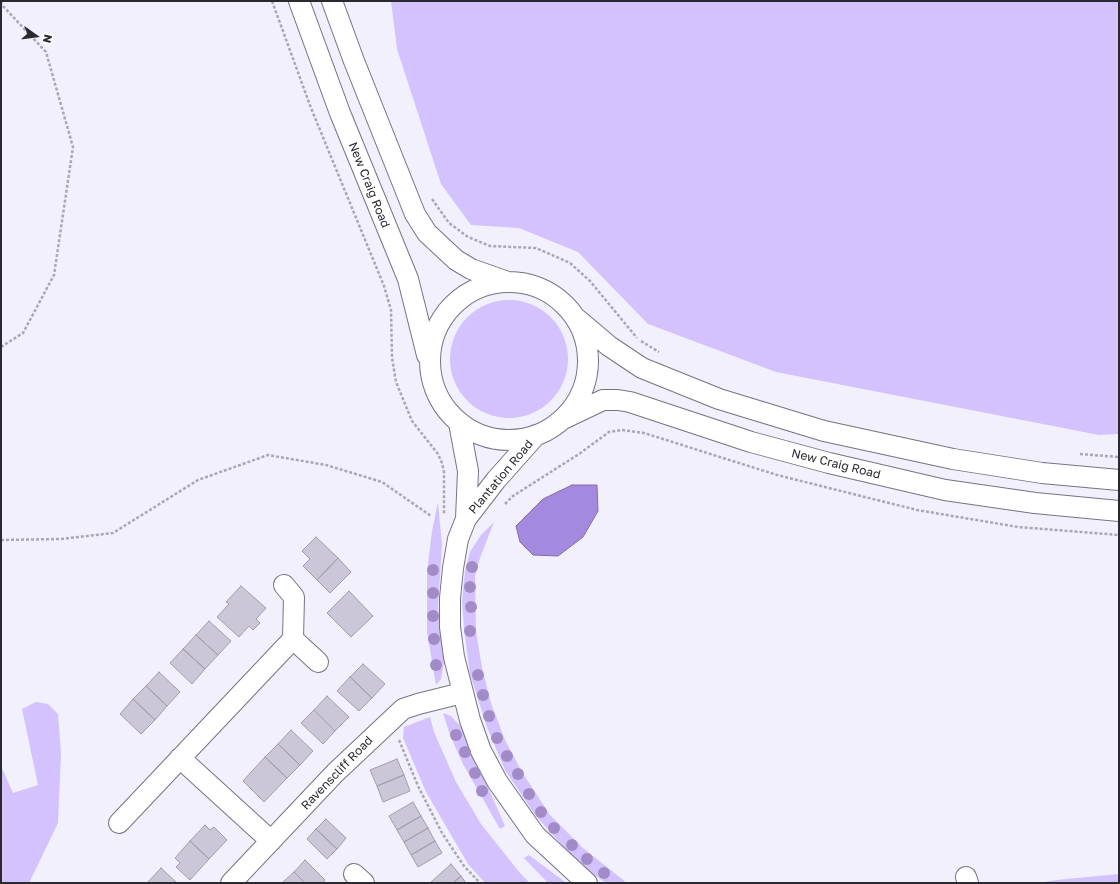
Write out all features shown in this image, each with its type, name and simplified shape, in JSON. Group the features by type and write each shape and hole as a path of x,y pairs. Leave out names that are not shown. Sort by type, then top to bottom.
{"street":[{"name":"New Craig Road","path":"299,1 343,120 408,279 416,306 431,371"},
{"path":"332,1 354,61 416,214 427,233 456,260 471,269 506,281 527,283 547,290 564,302 577,319 609,346 642,368 719,399 824,431 953,459 1042,473 1119,480"},
{"path":"506,281 485,285 465,294 448,309 437,328 431,349 431,371 436,390 445,408 459,422 483,435 504,440 521,439 536,435 551,428 563,419 577,402 586,382 589,361 586,339 577,319"},
{"name":"New Craig Road","path":"563,419 603,400 618,400 630,402 751,442 829,463 945,490 1034,503 1119,511"},
{"name":"Plantation Road","path":"459,422 468,471 466,519"},
{"name":"Plantation Road","path":"536,435 496,480 466,519 458,539 450,598 450,627 462,693 470,720 481,751 497,782 535,835 587,883"},
{"path":"119,823 293,639 294,597 284,585"},
{"path":"293,639 318,662"},
{"name":"Ravenscliff Road","path":"231,883 335,773 374,734 390,722 403,709 462,693"},
{"path":"180,758 271,841"}],"path":[{"path":"1,347 23,333 54,275 72,147 46,52 1,4 2,1"},
{"path":"272,1 316,122 384,286 391,310 392,358 396,382 412,421 438,454 444,472"},
{"path":"429,192 432,199 450,223 468,237 490,246 536,248 570,263 590,281 636,338 662,353"},
{"path":"513,496 579,454 609,432 630,430 644,432 777,475 917,510 1018,527 1119,535"},
{"path":"1075,454 1119,457"},
{"path":"1,540 61,539 113,533 198,480 268,455 326,465 382,482 431,516"},
{"path":"390,722 418,786 442,833 464,866 480,883"}],"shaded area":[{"path":"391,1 1119,1 1119,434 1099,435 776,372 648,324 578,252 519,228 471,225 441,184 397,49"},
{"path":"509,300 520,301 531,305 542,310 551,317 558,326 563,337 567,348 567,370 563,381 558,392 551,401 542,408 531,413 520,417 509,418 498,417 487,413 476,408 467,401 460,392 455,381 451,370 450,359 451,348 455,337 460,326 467,317 476,310 487,305 498,301"},
{"path":"572,485 597,485 598,511 583,537 558,556 533,555 520,542 516,526 543,499"},
{"path":"438,502 442,545 438,607 444,662 441,679 436,685 427,632 427,572 432,531"},
{"path":"494,522 480,558 475,576 476,631 482,668 491,703 505,740 522,772 550,815 583,848 627,883 606,883 587,870 561,844 535,815 505,770 487,727 470,674 462,602 465,570 470,552 481,535"},
{"path":"36,702 48,704 58,714 61,753 58,823 29,883 1,883 1,766 13,793 38,785 22,709"},
{"path":"443,713 451,716 462,728 505,826 500,829 463,764 450,735"},
{"path":"430,717 434,732 456,782 481,824 520,873 530,883 485,883 468,864 426,792 403,738 404,727"},
{"path":"529,855 567,883 548,883 524,858"},
{"path":"1119,874 1119,883 1037,883 1057,880"}],"building":[{"path":"316,537 338,558 317,580 303,566 310,559 302,551"},
{"path":"338,558 351,572 330,593 317,580"},
{"path":"241,586 266,608 256,619 260,623 253,630 249,626 239,637 217,617 229,604 226,602"},
{"path":"349,591 373,616 351,637 327,613"},
{"path":"209,621 231,641 218,655 196,635"},
{"path":"196,635 218,655 205,669 183,649"},
{"path":"183,649 205,669 192,684 170,663"},
{"path":"363,664 385,684 372,698 350,677"},
{"path":"159,672 180,692 167,706 146,686"},
{"path":"350,677 372,698 359,711 337,691"},
{"path":"146,686 167,706 155,720 133,699"},
{"path":"327,696 349,717 335,731 314,710"},
{"path":"133,699 155,720 141,734 120,714"},
{"path":"314,710 335,731 323,744 301,723"},
{"path":"291,730 313,751 300,765 278,744"},
{"path":"278,744 300,765 287,778 265,757"},
{"path":"265,757 287,778 264,802 243,781"},
{"path":"397,759 404,775 377,786 370,770"},
{"path":"404,775 410,791 383,802 377,786"},
{"path":"413,802 421,816 397,830 389,816"},
{"path":"421,816 428,828 404,842 397,830"},
{"path":"326,819 346,838 337,849 316,829"},
{"path":"205,825 210,830 214,827 227,840 209,859 190,841"},
{"path":"428,828 435,841 411,855 404,842"},
{"path":"316,829 337,849 327,859 307,839"},
{"path":"190,841 209,859 190,880 176,867 180,863 175,858"},
{"path":"435,841 442,853 418,867 411,855"},
{"path":"305,860 325,880 323,883 305,883 294,872"},
{"path":"451,864 461,876 453,883 430,883"},
{"path":"161,868 177,883 147,883"},
{"path":"294,872 305,883 282,883"},
{"path":"461,876 466,883 453,883"}]}
